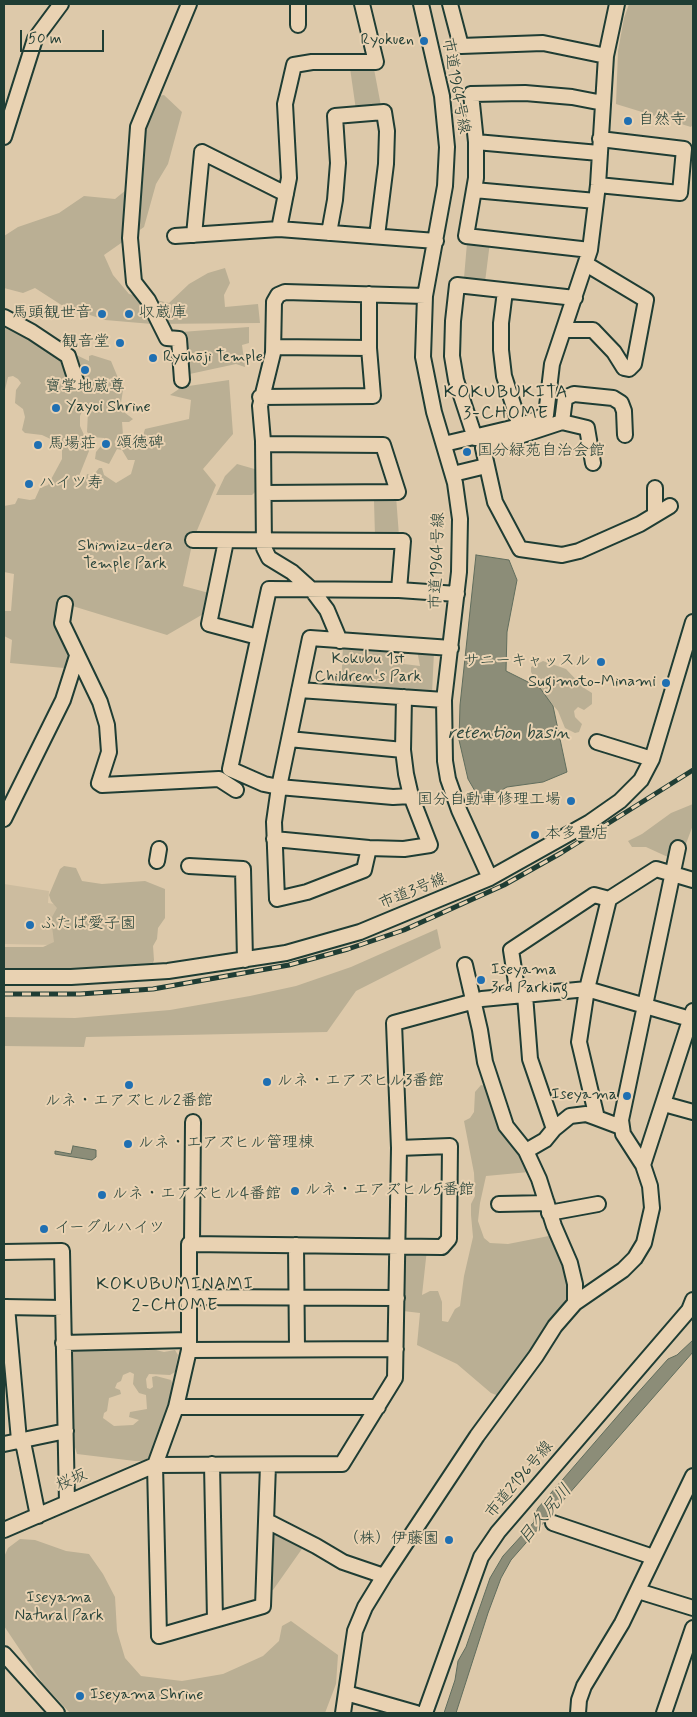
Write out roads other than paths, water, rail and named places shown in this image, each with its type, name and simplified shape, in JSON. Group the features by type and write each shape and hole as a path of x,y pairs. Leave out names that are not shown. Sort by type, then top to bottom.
{"street":[{"path":"4,137 35,39 61,4"},
{"path":"182,380 179,339 167,338 148,300 134,282 130,238 138,128 189,4"},
{"path":"279,229 290,166 285,104 294,65 312,62 376,62 362,4"},
{"name":"市道1964号線","path":"421,4 442,96 446,128 445,186 425,296 423,326 426,379 453,474 460,519 457,594 444,700 444,744 448,779 490,878"},
{"path":"450,4 461,46 543,43 606,56"},
{"path":"444,444 520,426 546,415 552,364 590,250 598,185 606,56 617,4"},
{"path":"590,250 466,236 474,190 476,142 471,94 525,93 572,97 603,103"},
{"path":"329,233 335,200 338,163 335,116 384,112 387,131 386,164 377,236"},
{"path":"476,142 684,149 680,193 598,185"},
{"path":"194,235 202,152 286,194"},
{"path":"474,190 596,200"},
{"path":"175,236 279,229 436,241"},
{"path":"564,330 593,330 614,352 624,368 628,369 634,364 646,300 586,264"},
{"path":"475,438 456,380 452,356 452,321 457,285 575,298"},
{"path":"505,291 501,323 501,350 504,376 520,426"},
{"path":"340,641 326,610 312,590 292,572 265,554 263,542 263,444 260,397 274,347 274,302 278,295 285,292 425,296"},
{"path":"260,397 373,396 369,348 369,294"},
{"path":"4,317 32,332 68,356 76,381"},
{"path":"274,347 369,348"},
{"path":"562,422 565,398 574,394 613,398 621,403 624,411 625,435"},
{"path":"593,463 588,428 562,422 483,448 495,502 520,549 562,555 579,551 640,524 670,506"},
{"path":"263,444 383,445 398,492 264,493"},
{"path":"453,474 486,466"},
{"path":"655,488 655,514"},
{"path":"194,540 263,542 403,541 399,590"},
{"path":"226,541 209,624 258,637"},
{"path":"411,796 393,797 279,787 264,784 230,769 268,589 399,590 457,594"},
{"path":"65,604 62,623 100,702 110,738 109,752 99,783 102,785 219,779 236,790"},
{"name":"市道3号線","path":"4,976 142,973 245,960 319,945 360,932 490,878 603,814 641,780 652,759 693,622"},
{"path":"369,848 364,870 307,892 277,899 274,839 279,787 310,638 451,648"},
{"path":"4,819 63,700 78,656"},
{"path":"299,690 444,700"},
{"path":"274,839 369,848 404,849 430,844 411,796 403,750 404,697"},
{"path":"289,739 403,750"},
{"path":"597,742 652,759"},
{"path":"343,1713 355,1631 364,1607 477,1436 536,1356 555,1326 575,1303 623,1270 635,1258 644,1243 652,1208 650,1186 643,1165 623,1134 621,1127 644,1006 678,848"},
{"path":"189,866 243,869 245,960"},
{"path":"597,1118 579,1042 587,989 609,899 656,869 693,880"},
{"path":"554,1129 530,1059 521,995 511,950 594,896 609,899"},
{"path":"465,965 485,1062 506,1126 526,1151 539,1179 548,1208 570,1263 575,1284 575,1303"},
{"path":"156,1465 342,1464 395,1378 399,1246 399,1148 394,1023 482,999 587,989 644,1006 692,1015 643,1165"},
{"path":"664,1104 693,1112"},
{"path":"526,1151 545,1140 554,1129 570,1116 586,1114 621,1127"},
{"path":"193,1122 192,1244 189,1244 189,1345 176,1407 156,1465 158,1636 263,1606 268,1465"},
{"path":"192,1244 442,1247 449,1239 450,1146 399,1148"},
{"path":"500,1204 548,1208 598,1204"},
{"path":"296,1245 297,1349"},
{"path":"4,1252 62,1251 67,1503"},
{"path":"189,1297 397,1298"},
{"name":"市道2196号線","path":"424,1713 481,1557 498,1532 688,1310 693,1300"},
{"path":"38,1516 24,1447 19,1440 6,1307 63,1308"},
{"path":"63,1343 297,1349 396,1348"},
{"path":"176,1407 378,1407"},
{"path":"4,1444 66,1431"},
{"path":"212,1464 215,1620"},
{"name":"桜坂","path":"4,1530 156,1465"},
{"path":"578,1713 581,1691 616,1635 693,1476"},
{"path":"267,1521 343,1562 384,1576"},
{"path":"553,1523 653,1558"},
{"path":"638,1591 693,1608"},
{"path":"664,1713 688,1657 693,1628"},
{"path":"4,1654 57,1713"},
{"path":"346,1693 416,1713"}],"water":[{"name":"retention basin","path":"476,555 509,560 517,580 507,632 506,671 540,688 553,706 567,772 543,782 507,787 489,797 479,798 468,779 459,740 460,705"},
{"path":"73,1146 96,1150 96,1157 92,1160 55,1154 55,1151 71,1154"},
{"name":"目久尻川","path":"693,1340 693,1352 511,1560 501,1578 488,1613 456,1713 444,1713 455,1680 458,1661 466,1647 490,1578 503,1556 534,1522 538,1508 634,1397 668,1359 677,1355"}],"railway":[{"path":"4,994 80,994 153,989 289,965 348,949 404,930 504,885 561,853 693,770"}],"place":[{"name":"Ryokuen","path":"424,41"},
{"name":"自然寺","path":"628,121"},
{"name":"馬頭観世音","path":"102,314"},
{"name":"収蔵庫","path":"129,314"},
{"name":"観音堂","path":"120,343"},
{"name":"Ryūhōji Temple","path":"153,358"},
{"name":"寶掌地蔵尊","path":"85,370"},
{"name":"Yayoi Shrine","path":"56,408"},
{"name":"頌徳碑","path":"106,444"},
{"name":"馬場荘","path":"38,445"},
{"name":"国分緑苑自治会館","path":"467,452"},
{"name":"ハイツ寿","path":"29,484"},
{"name":"サニーキャッスル","path":"601,662"},
{"name":"Sugimoto-Minami","path":"666,683"},
{"name":"国分自動車修理工場","path":"571,801"},
{"name":"本多畳店","path":"535,835"},
{"name":"ふたば愛子園","path":"30,925"},
{"name":"Iseyama 3rd Parking","path":"481,980"},
{"name":"ルネ・エアズヒル3番館","path":"267,1082"},
{"name":"ルネ・エアズヒル2番館","path":"129,1085"},
{"name":"Iseyama","path":"627,1096"},
{"name":"ルネ・エアズヒル管理棟","path":"128,1144"},
{"name":"ルネ・エアズヒル5番館","path":"295,1191"},
{"name":"ルネ・エアズヒル4番館","path":"102,1195"},
{"name":"イーグルハイツ","path":"44,1229"},
{"name":"（株）伊藤園","path":"449,1540"},
{"name":"Iseyama Shrine","path":"80,1696"}],"district":[{"name":"KOKUBUKITA 3-CHOME","path":"506,403"},
{"name":"KOKUBUMINAMI 2-CHOME","path":"175,1295"}],"park label":[{"name":"Shimizu-dera Temple Park","path":"125,556"},
{"name":"Kokubu 1st Children's Park","path":"368,669"},
{"name":"Iseyama Natural Park","path":"59,1608"}]}
